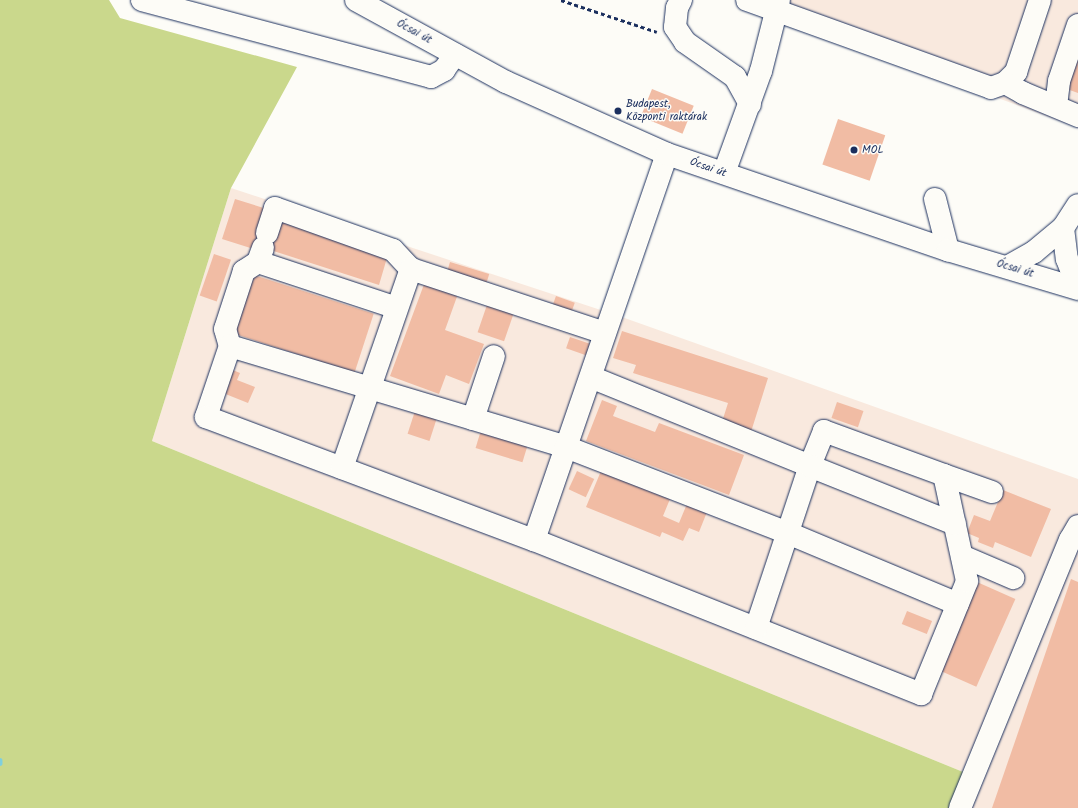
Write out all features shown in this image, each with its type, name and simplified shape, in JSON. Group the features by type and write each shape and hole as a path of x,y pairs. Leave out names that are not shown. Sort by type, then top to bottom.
{"main road":[{"path":"142,0 432,77 444,70 455,54"},
{"name":"Ócsai út","path":"356,0 506,82 667,154 948,250 1078,289"},
{"path":"681,0 677,8 675,27 685,42 735,78 750,104"},
{"path":"747,0 777,5 990,88 1005,82 1016,72 1040,0"},
{"path":"724,173 761,71 777,5"},
{"path":"1056,106 1058,80 1078,25"},
{"path":"1005,82 1023,93 1078,116"},
{"path":"534,540 667,154"},
{"path":"935,199 948,250"},
{"path":"1008,267 1034,252 1063,228 1078,205"},
{"path":"605,333 411,269 393,250 276,208 262,248 244,271 225,329 230,346 206,417 534,540 921,694 967,582 956,524 944,475"},
{"path":"1063,228 1067,259 1078,289"},
{"path":"262,248 397,308"},
{"path":"342,468 411,269"},
{"path":"230,346 566,447 788,533 958,604"},
{"path":"473,419 494,356"},
{"path":"591,377 956,524"},
{"path":"756,628 810,466 824,431 992,492"},
{"path":"960,808 1070,540 1078,526"},
{"path":"962,556 1013,578"}],"path":[{"path":"561,0 685,42"}],"shaded area":[{"path":"737,0 1078,0 1078,128"},
{"path":"231,188 619,316 1078,479 1078,808 953,808 968,774 152,441"}],"green space":[{"path":"0,0 109,0 120,18 297,67 231,188 152,441 968,774 953,808 0,808"}],"building":[{"path":"1078,52 1078,93 1064,88"},
{"path":"652,89 694,106 682,134 641,117"},
{"name":"MOL","path":"838,119 885,135 870,181 822,164"},
{"path":"235,199 270,210 276,215 389,251 379,285 258,246 257,250 222,239"},
{"path":"214,254 231,260 217,301 200,296"},
{"path":"450,262 489,274 485,287 446,275"},
{"path":"251,274 374,314 355,373 232,333"},
{"path":"426,279 459,291 445,330 484,344 469,384 446,375 439,394 390,376"},
{"path":"556,296 575,303 570,317 551,310"},
{"path":"488,302 514,311 504,341 478,332"},
{"path":"622,331 768,378 750,435 721,425 728,403 633,373 636,365 613,358"},
{"path":"570,337 590,344 586,355 566,348"},
{"path":"228,368 240,373 237,380 255,387 248,403 218,391"},
{"path":"602,400 617,406 613,416 655,432 659,423 744,455 729,495 586,441"},
{"path":"837,402 863,411 858,427 831,418"},
{"path":"415,411 437,418 429,441 408,434"},
{"path":"482,427 529,441 522,462 476,448"},
{"path":"577,471 594,479 586,497 569,489"},
{"path":"601,471 670,499 663,516 679,523 689,499 709,507 699,532 689,528 683,541 662,532 660,537 586,507"},
{"path":"1003,490 1051,509 1031,557 995,542 993,548 978,542 979,538 967,533 974,515 990,521"},
{"path":"1071,579 1078,582 1078,808 992,808"},
{"path":"977,582 1015,599 976,687 938,670"},
{"path":"907,611 932,621 927,634 902,624"}],"place":[{"name":"Budapest, Központi raktárak","path":"618,111"},
{"name":"MOL","path":"854,150"}]}
